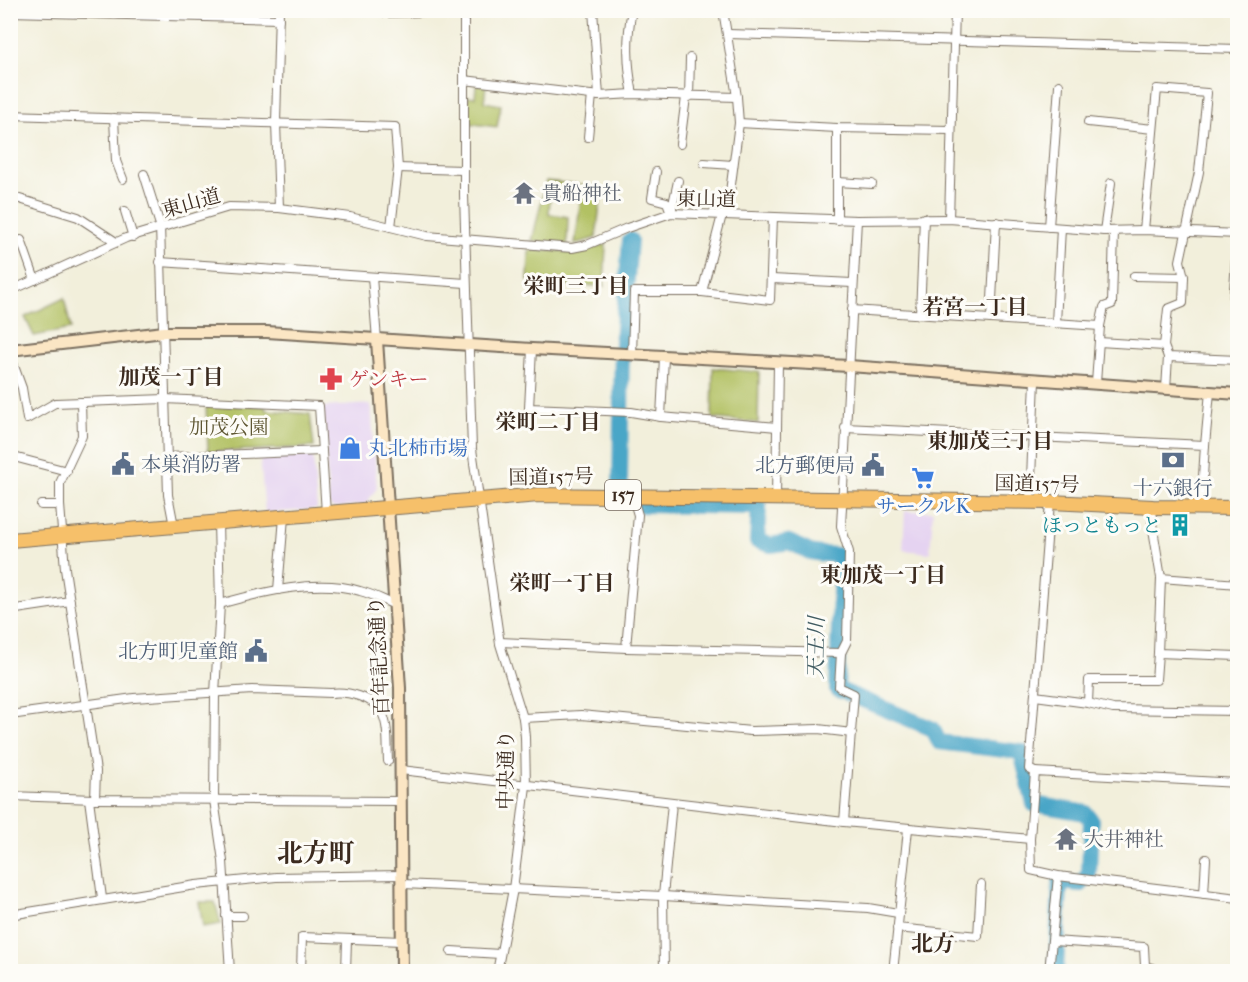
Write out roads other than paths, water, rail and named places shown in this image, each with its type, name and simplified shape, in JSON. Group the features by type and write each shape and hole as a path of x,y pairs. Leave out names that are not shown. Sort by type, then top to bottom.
{"highway":[{"name":"国道157号","path":"10,540 539,495 1050,502 1238,508"}],"street":[{"path":"384,10 386,13 464,11"},
{"path":"588,137 596,95 592,10"},
{"path":"632,10 628,32 627,66 633,94"},
{"path":"702,292 724,215 739,123 723,10"},
{"path":"949,219 955,10"},
{"name":"中央通り","path":"464,11 465,240 472,449 500,642 522,718 525,737 526,786 513,889 497,972"},
{"path":"10,12 279,15 276,123 279,208"},
{"path":"728,34 1238,49"},
{"path":"680,144 690,58"},
{"path":"464,80 596,95 737,98"},
{"path":"1049,227 1059,85"},
{"path":"1144,230 1157,89 1207,93 1199,172 1180,261 1184,277 1183,303 1168,309 1164,346 1168,357 1166,389"},
{"path":"10,115 395,127 398,168 391,227"},
{"path":"114,118 116,161 123,179"},
{"path":"1088,122 1153,129"},
{"path":"739,123 950,130"},
{"path":"837,128 837,219"},
{"path":"704,163 733,165"},
{"path":"398,168 464,170"},
{"path":"656,172 652,198 667,202 671,213"},
{"path":"144,174 160,225 166,457 168,495 174,526"},
{"path":"671,213 678,181"},
{"path":"837,182 872,184"},
{"path":"1104,231 1111,183"},
{"path":"10,196 78,217 117,242"},
{"name":"東山道","path":"10,291 117,242 229,207 279,208 350,217 427,236 572,248 587,245 671,213 856,220 924,218 1104,231 1144,230 1237,234"},
{"path":"124,211 133,237"},
{"path":"632,355 634,292 702,292 770,300 773,217"},
{"path":"920,314 924,218"},
{"path":"844,822 854,694 839,687 841,653 847,641 849,552 841,526 856,220"},
{"path":"991,319 996,222"},
{"path":"1238,224 1233,308 1238,309"},
{"path":"1056,323 1060,228"},
{"path":"1096,382 1100,326 1104,308 1112,304 1114,231"},
{"path":"21,240 35,280"},
{"path":"160,262 466,283"},
{"path":"1134,276 1184,277"},
{"path":"372,277 377,340"},
{"path":"772,279 852,283"},
{"path":"852,310 1100,326"},
{"path":"10,350 164,332 267,332 532,350 849,366 1238,394"},
{"name":"百年記念通り","path":"377,340 400,688 402,972"},
{"path":"1099,342 1164,346"},
{"path":"532,350 529,408 631,412 661,417 777,427"},
{"path":"10,355 22,388 27,419 56,403 165,399 260,401 319,406 326,513"},
{"path":"661,417 664,357"},
{"path":"1168,357 1238,360"},
{"path":"776,498 778,363"},
{"path":"1030,503 1035,380"},
{"path":"1201,508 1210,392"},
{"path":"81,402 82,436 60,483 60,505 70,601 96,771 92,799 102,898"},
{"path":"845,428 1205,445"},
{"path":"166,457 322,451"},
{"path":"10,456 67,471"},
{"path":"626,648 638,515 632,495"},
{"path":"1050,502 1029,769 1035,772 1238,783"},
{"path":"41,505 60,505"},
{"path":"1088,703 1089,680 1156,680 1161,578 1152,523 1153,507"},
{"path":"278,590 284,517"},
{"path":"218,522 220,604 215,694 214,800 224,882 230,972"},
{"path":"1161,578 1238,584"},
{"path":"220,604 284,588 330,587 360,590 394,605"},
{"path":"10,610 70,601"},
{"path":"500,642 626,648 841,653"},
{"path":"1158,653 1238,656"},
{"path":"10,715 134,698 252,690 344,692 376,706 382,713 386,726 388,761"},
{"path":"1035,696 1088,703 1113,709 1238,711"},
{"path":"522,718 581,716 751,731 818,729 852,733"},
{"path":"401,770 844,822 1030,839"},
{"path":"1035,772 1030,839 1031,870 1058,876 1238,898"},
{"path":"10,796 92,799 400,801"},
{"path":"664,972 663,896 672,802"},
{"path":"892,972 908,829"},
{"path":"1204,894 1206,859"},
{"path":"1049,972 1058,876"},
{"path":"10,915 102,898 276,877 402,880 513,889 868,908 898,913"},
{"path":"897,928 978,936 981,884"},
{"path":"226,916 243,916"},
{"path":"301,972 302,938 402,940"},
{"path":"346,972 347,939"},
{"path":"1053,941 1144,947 1145,966 1167,972"},
{"path":"450,951 501,954"},
{"path":"10,958 17,972"}],"waterway":[{"name":"天王川","path":"630,240 622,342 620,485 641,505 759,507 757,541 771,545 789,542 810,552 838,555 841,559 837,689 933,729 939,742 1021,752 1034,804 1086,813 1091,820 1089,873 1081,884 1060,882 1056,972"}],"place":[{"name":"貴船神社","path":"524,193"},
{"name":"ゲンキー","path":"331,379"},
{"name":"丸北柿市場","path":"350,448"},
{"name":"十六銀行","path":"1173,460"},
{"name":"本巣消防署","path":"123,464"},
{"name":"北方郵便局","path":"873,465"},
{"name":"サークルK","path":"923,478"},
{"name":"ほっともっと","path":"1180,525"},
{"name":"北方町児童館","path":"256,651"},
{"name":"大井神社","path":"1066,839"}],"district":[{"name":"栄町三丁目","path":"576,286"},
{"name":"若宮一丁目","path":"975,307"},
{"name":"加茂一丁目","path":"171,377"},
{"name":"栄町二丁目","path":"548,422"},
{"name":"東加茂三丁目","path":"990,441"},
{"name":"東加茂一丁目","path":"883,575"},
{"name":"栄町一丁目","path":"562,583"},
{"name":"北方町","path":"316,853"},
{"name":"北方","path":"933,944"}],"park label":[{"name":"加茂公園","path":"229,427"}]}
